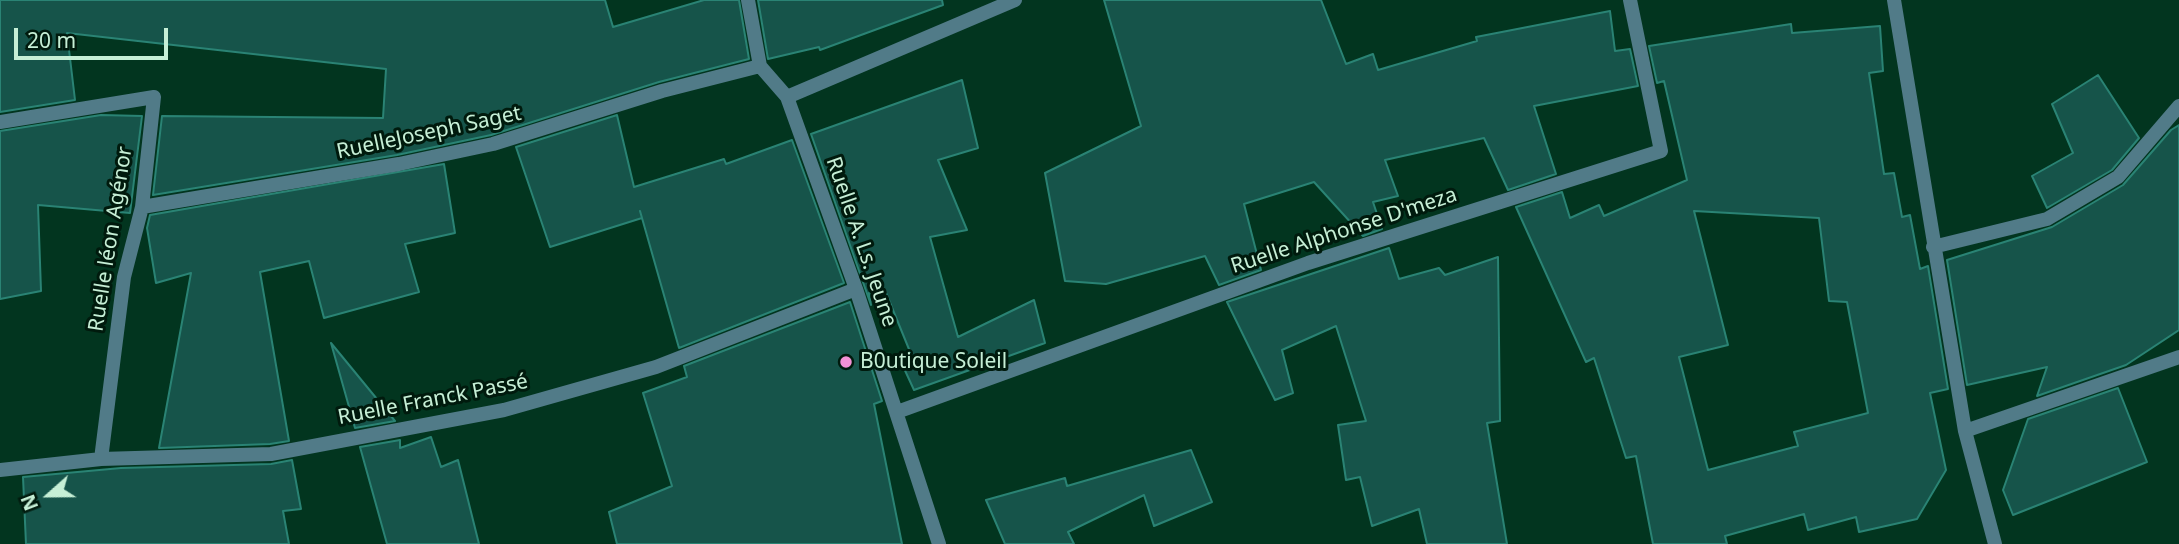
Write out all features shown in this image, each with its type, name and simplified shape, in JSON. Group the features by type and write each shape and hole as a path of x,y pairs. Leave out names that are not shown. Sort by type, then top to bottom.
{"street":[{"path":"748,0 760,66"},
{"path":"787,97 1015,0"},
{"name":"Ruelle Alphonse D'meza","path":"897,412 1308,262 1661,151 1630,0"},
{"path":"1894,0 1965,431 1995,544"},
{"name":"Ruelle A. Ls. Jeune","path":"760,66 787,97 856,289 939,544"},
{"name":"RuelleJoseph Saget","path":"142,207 399,164 494,144 662,91 760,66"},
{"name":"Ruelle léon Agénor","path":"0,122 154,97 142,207 124,277 101,459"},
{"path":"1933,247 2047,219 2118,177 2179,106"},
{"name":"Ruelle Franck Passé","path":"0,470 101,459 271,454 504,410 656,367 856,289"},
{"path":"1965,431 2179,357"}],"building":[{"path":"0,0 605,0 613,27 704,0 739,0 749,59 659,82 491,135 397,155 153,195 162,116 383,118 386,69 67,33 75,100 0,112"},
{"path":"758,0 942,0 943,5 820,50 819,47 768,59"},
{"path":"1104,0 1321,0 1346,64 1373,54 1378,70 1477,41 1476,37 1610,11 1615,51 1630,49 1638,86 1534,106 1556,174 1508,190 1484,138 1385,160 1398,196 1373,202 1382,229 1363,236 1314,182 1244,204 1261,270 1219,285 1205,256 1106,284 1065,281 1045,173 1141,126"},
{"path":"1791,24 1792,33 1880,26 1883,71 1869,73 1884,174 1894,173 1902,217 1910,215 1920,269 1928,266 1948,389 1930,393 1946,470 1917,519 1859,532 1856,517 1808,530 1804,514 1725,536 1727,544 1653,544 1636,456 1626,458 1594,358 1586,362 1516,207 1562,192 1570,218 1599,205 1604,216 1687,180 1664,81 1657,83 1649,46","holes":["1694,211 1819,218 1829,301 1847,302 1868,413 1794,432 1798,446 1708,470 1679,357 1728,345"]},
{"path":"2098,75 2139,138 2112,170 2047,208 2032,176 2073,153 2052,104"},
{"path":"962,80 978,148 938,160 967,230 930,237 958,337 1034,300 1045,343 914,390 902,364 913,359 884,288 869,293 871,305 811,134"},
{"path":"101,115 142,116 130,213 38,205 41,291 0,299 0,131"},
{"path":"617,115 634,187 724,159 726,164 792,140 844,283 679,348 642,218 550,247 516,147"},
{"path":"2179,125 2179,330 2126,365 2037,396 2047,367 1967,385 1947,260 2052,227 2123,185 2171,130"},
{"path":"444,164 455,233 405,244 419,292 324,318 309,261 260,272 289,441 159,448 191,273 156,283 147,228 150,215"},
{"path":"1389,248 1399,279 1439,268 1445,275 1498,257 1500,421 1487,423 1507,544 1427,544 1419,509 1372,526 1360,477 1346,480 1338,425 1366,421 1336,326 1282,350 1293,393 1275,400 1227,302"},
{"path":"850,302 882,401 874,404 902,544 617,544 609,512 672,486 643,393 687,377 684,366"},
{"path":"331,343 395,421 355,428"},
{"path":"2118,388 2147,462 2013,515 2003,490 2028,419"},
{"path":"431,437 441,467 458,460 479,544 387,544 360,447 400,440 400,448"},
{"path":"1191,450 1212,502 1154,526 1144,495 1068,532 1074,544 1005,544 986,500 1065,478 1067,486"},
{"path":"292,460 301,509 283,511 289,544 26,544 23,477 121,468 271,464"}],"place":[{"name":"B0utique Soleil","path":"846,362"}]}
